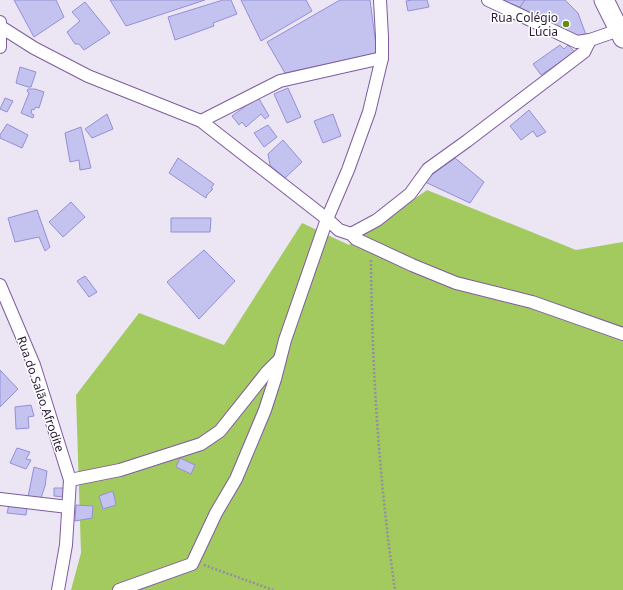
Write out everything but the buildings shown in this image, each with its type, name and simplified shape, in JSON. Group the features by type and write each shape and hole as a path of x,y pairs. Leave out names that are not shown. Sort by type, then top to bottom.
{"main road":[{"path":"604,0 621,34"}],"street":[{"path":"119,590 192,564 216,513 236,479 270,397 285,340 327,219 348,170 369,112 382,58 380,0"},
{"path":"488,0 577,42 621,34"},
{"path":"0,24 0,47"},
{"path":"0,24 34,48 88,76 201,121 339,230 351,234 356,239 456,283 532,302 623,334"},
{"path":"351,234 378,220 410,194 428,168 467,141 584,52 590,40"},
{"path":"201,121 280,81 382,58"},
{"name":"Rua do Salão Afrodite","path":"0,285 34,365 70,480 66,545 58,590"},
{"path":"70,480 120,470 201,444 220,431 267,372 280,360"},
{"path":"0,499 68,507"}],"path":[{"path":"371,246 371,319 378,442 388,544 395,590"},
{"path":"192,564 198,563 273,590"}],"green space":[{"path":"427,190 576,250 623,242 623,590 71,590 81,553 76,395 139,313 224,345 302,223 349,245"}],"place":[{"name":"Rua Colégio Lúcia","path":"566,24"}]}
